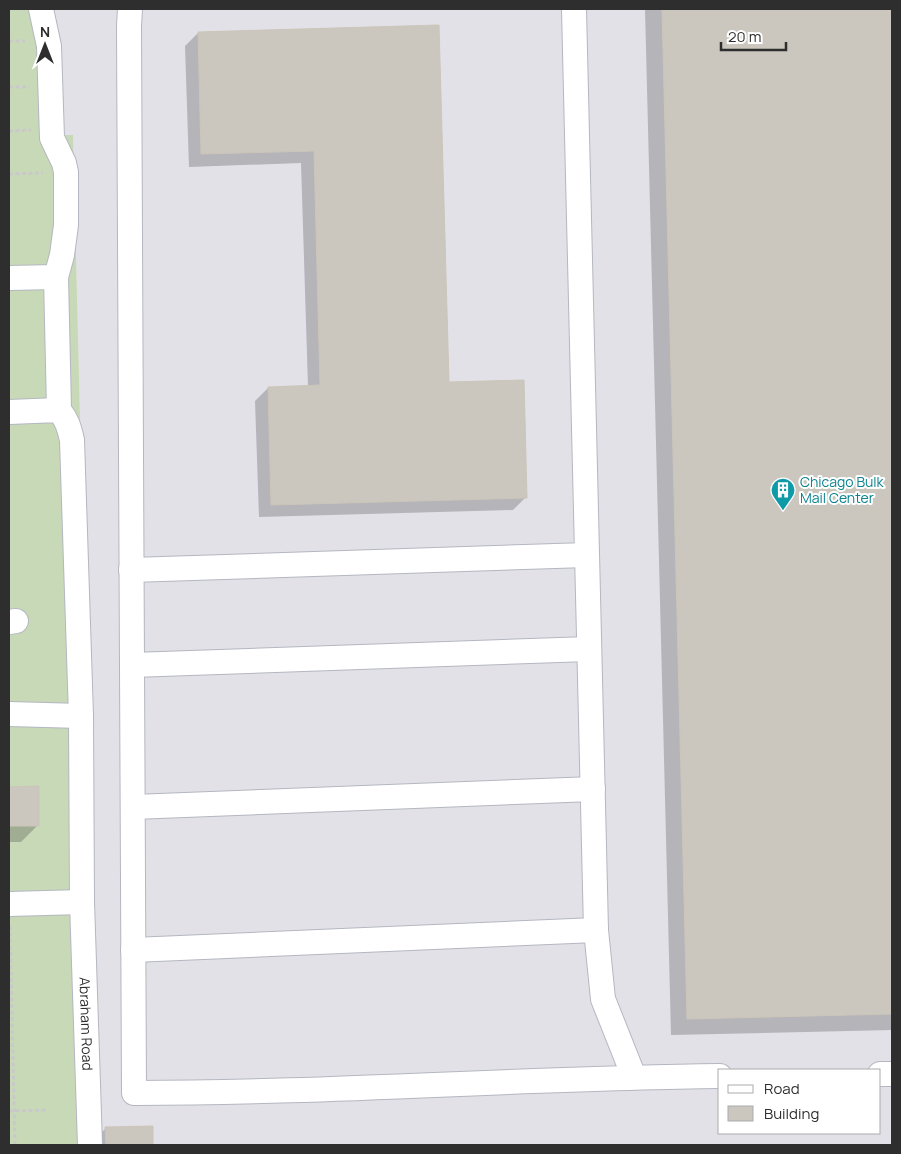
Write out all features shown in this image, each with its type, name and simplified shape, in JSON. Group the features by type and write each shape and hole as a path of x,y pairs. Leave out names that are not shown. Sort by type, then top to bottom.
{"lane":[{"path":"9,412 59,410 56,277 62,255 66,225 66,172 64,163 52,138 49,46 41,9"},
{"path":"130,9 134,1093 216,1093 634,1077 718,1076"},
{"path":"574,9 596,930 603,999 634,1077"},
{"path":"9,278 56,277"},
{"name":"Abraham Road","path":"59,410 67,420 72,440 81,716 82,902 90,1145"},
{"path":"132,570 587,555"},
{"path":"132,664 589,649"},
{"path":"9,714 81,716"},
{"path":"132,807 593,789"},
{"path":"9,912 82,902"},
{"path":"133,950 596,930"}],"path":[{"path":"9,174 66,172"},
{"path":"9,912 15,1145"},
{"path":"9,1111 48,1110"}],"shaded area":[{"path":"54,9 892,9 892,1145 98,1145 73,136 58,135"}],"green space":[{"path":"9,9 54,9 58,135 73,135 98,1145 9,1145"}],"building":[{"name":"Chicago Bulk Mail Center","path":"662,9 892,9 892,1014 687,1019"},
{"path":"439,25 449,382 524,380 527,498 271,505 268,387 320,385 314,151 201,154 198,32"},
{"path":"39,786 39,826 9,826 9,787"},
{"path":"153,1126 153,1145 106,1145 105,1127"}],"place":[{"name":"Chicago Bulk Mail Center","path":"783,511"}]}
